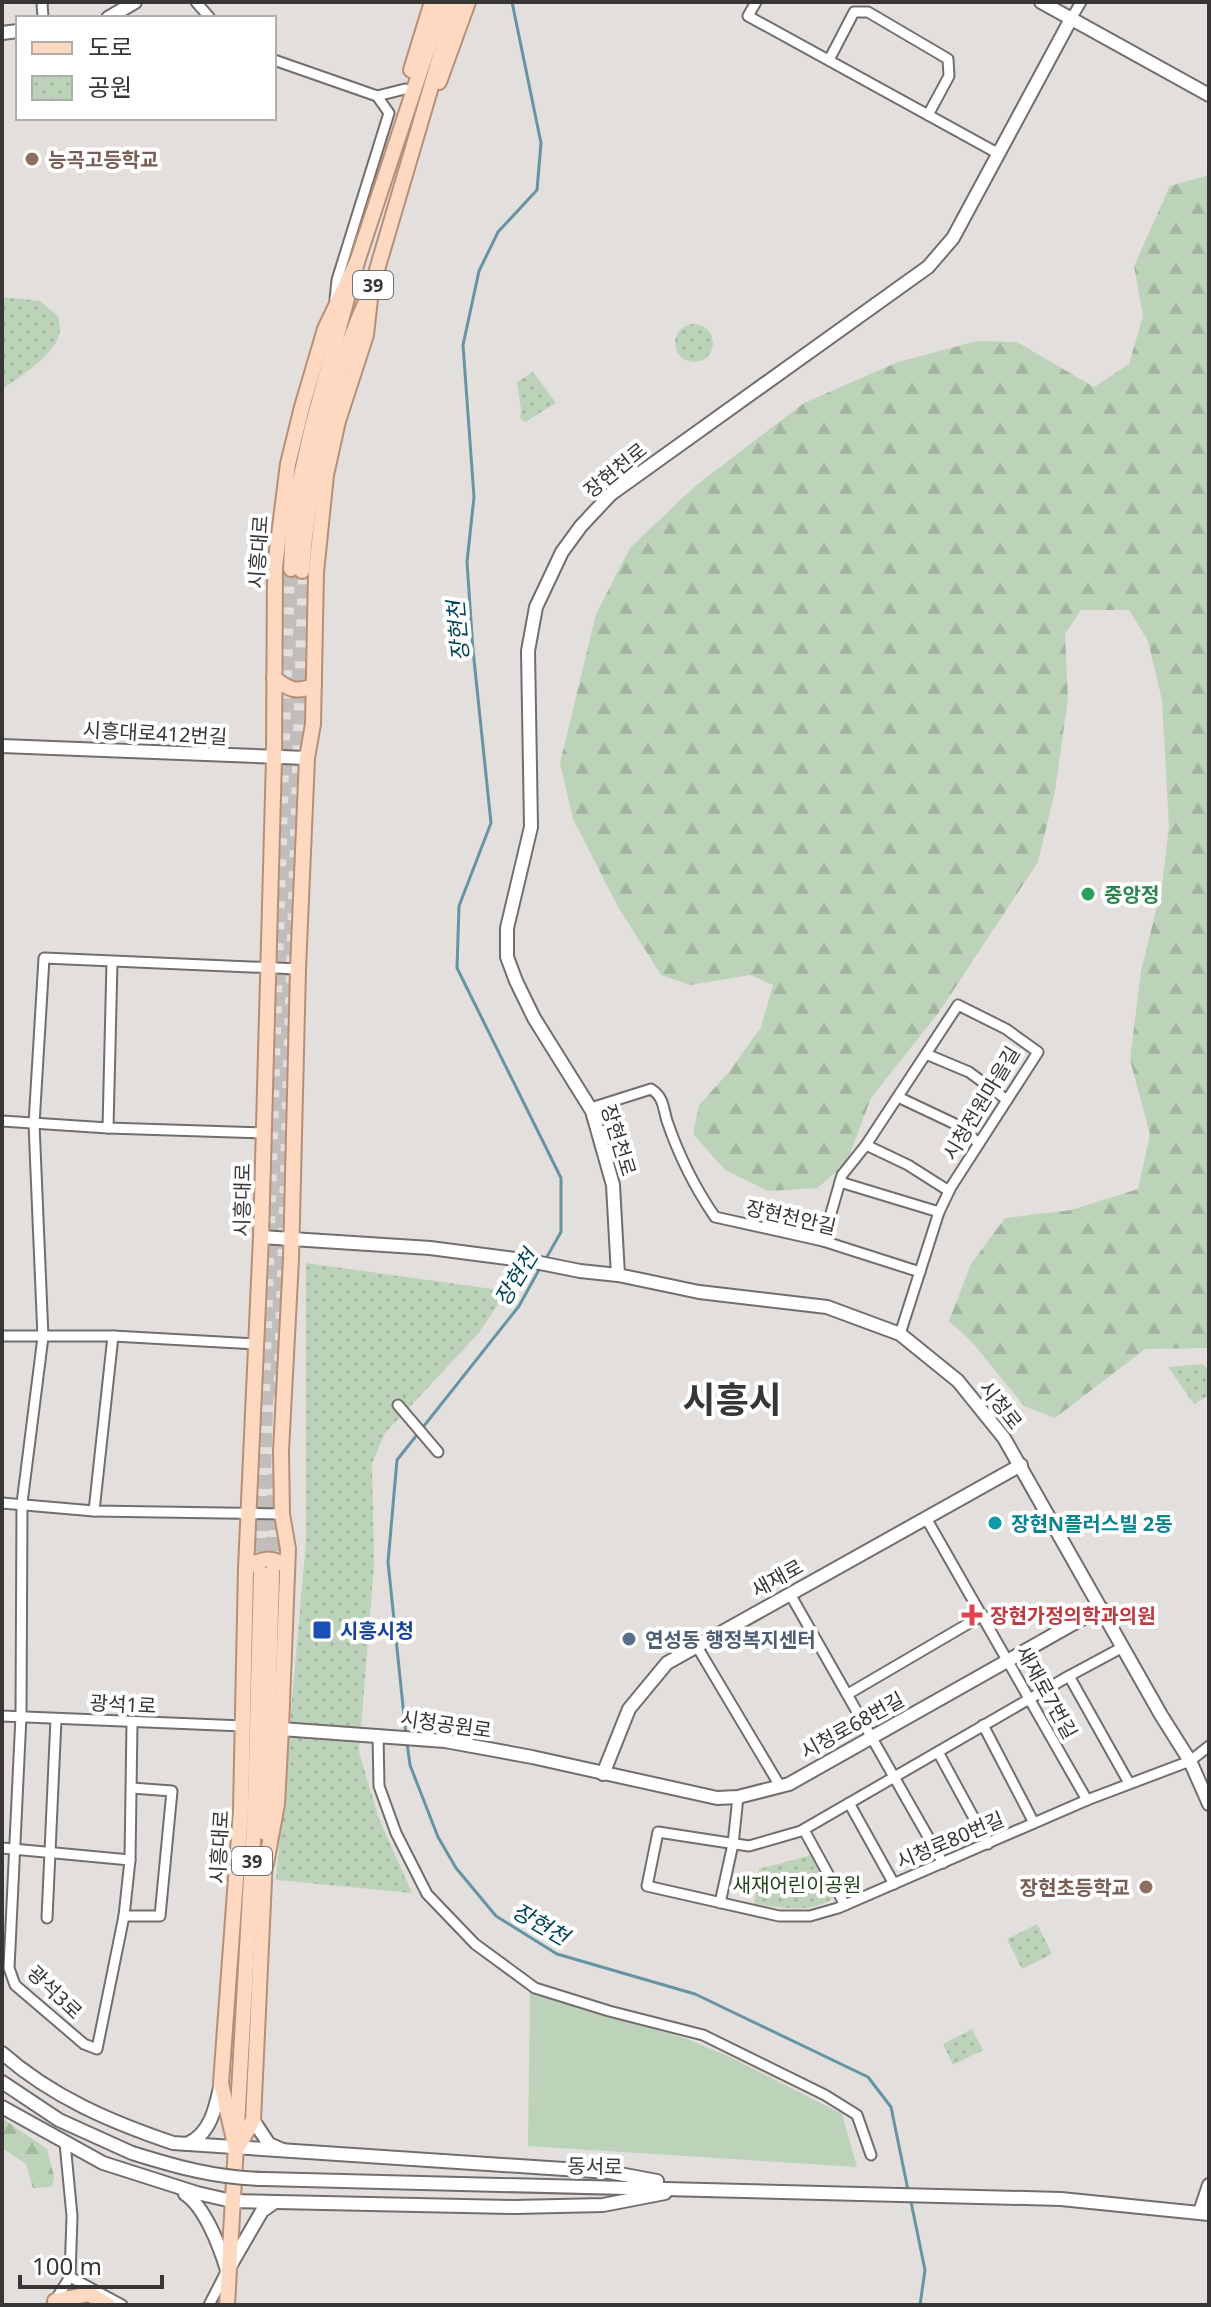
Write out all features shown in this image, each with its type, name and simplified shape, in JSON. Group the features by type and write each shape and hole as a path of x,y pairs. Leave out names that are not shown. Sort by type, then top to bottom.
{"main road":[{"name":"시흥대로","path":"398,134 405,89 432,2"},
{"name":"시흥대로","path":"443,2 357,262 299,485 293,527 296,570 324,430 352,332 371,290 456,2"},
{"name":"시흥대로","path":"423,119 450,58 468,2"},
{"name":"시흥대로","path":"236,2149 253,2120 266,1864 260,1571 249,1513 264,1133 274,758 275,567 288,464 302,407 334,307 357,262"},
{"name":"시흥대로","path":"266,1864 277,1804 288,1549 282,1514 281,1451 292,1239 298,969 307,758 313,724 316,572 326,475 338,421 366,335 371,290"},
{"path":"274,678 292,690 303,690 314,685"},
{"path":"252,1448 267,1458 281,1451"},
{"path":"260,1571 257,1561 268,1558 287,1567"},
{"name":"시흥대로","path":"236,2149 221,2083 241,1810 243,1726 260,1571"},
{"name":"시흥대로","path":"227,2305 255,1806 260,1571"},
{"path":"53,2303 89,2294 108,2305"}],"street":[{"path":"111,16 135,2"},
{"path":"756,2 748,16 999,154"},
{"path":"1041,2 1209,95"},
{"path":"1071,19 1081,2"},
{"path":"829,60 854,12 868,12 948,59 949,76 928,115"},
{"name":"장현천로","path":"618,1275 613,1185 591,1108 534,1018 507,957 507,928 531,827 528,651 536,607 548,579 581,526 611,494 928,267 953,238 1071,19"},
{"path":"276,61 377,96 405,89"},
{"path":"334,307 337,280 389,113 377,96"},
{"name":"시흥대로412번길","path":"2,746 307,758"},
{"name":"광석3로","path":"112,962 44,958 34,1124 43,1337 22,1503 21,1716 9,1968 15,1985 84,2044 97,2049 124,1916"},
{"path":"108,1128 112,962 298,969"},
{"name":"시청전원마을길","path":"823,1241 842,1175 866,1145 958,1005 1006,1029 1038,1052 949,1191 939,1212 900,1334"},
{"path":"926,1054 969,1072 1007,1100"},
{"name":"장현천안길","path":"591,1108 651,1089 661,1095 680,1156 715,1217 823,1241 920,1272"},
{"path":"898,1097 953,1123 979,1143"},
{"path":"2,1121 264,1133"},
{"path":"866,1145 908,1165 949,1191"},
{"path":"840,1182 939,1212"},
{"name":"시청로","path":"261,1237 430,1248 530,1261 699,1292 827,1307 900,1334 958,1381 1004,1438 1190,1761 1209,1804"},
{"path":"2,1336 113,1336 257,1344"},
{"path":"94,1511 113,1336"},
{"path":"398,1405 438,1452"},
{"name":"새재로","path":"603,1774 629,1709 667,1663 1021,1465"},
{"path":"2,1503 94,1511 282,1514"},
{"name":"새재로7번길","path":"926,1518 1087,1800"},
{"path":"790,1594 943,1863"},
{"name":"시청로68번길","path":"603,1774 717,1798 738,1797 789,1784 1101,1608"},
{"path":"848,1694 983,1615"},
{"path":"696,1645 780,1786"},
{"path":"733,1844 749,1846 804,1830 1123,1647"},
{"path":"1069,1676 1129,1783"},
{"name":"광석1로","path":"2,1716 243,1726"},
{"path":"47,1918 56,1719"},
{"path":"132,1723 130,1860 124,1916 160,1916 172,1791 132,1788"},
{"path":"983,1725 1034,1823"},
{"name":"시청공원로","path":"281,1729 445,1741 603,1774"},
{"path":"383,1736 379,1786 396,1833 427,1894 475,1944 535,1988 703,2035 825,2095 857,2115 871,2155"},
{"name":"시청로80번길","path":"733,1844 658,1832 647,1886 779,1916 810,1916 845,1905 1087,1800 1190,1761 1209,1746"},
{"path":"938,1752 988,1844"},
{"path":"720,1903 733,1844 738,1797"},
{"path":"849,1803 894,1884"},
{"path":"804,1830 845,1905"},
{"path":"2,1848 130,1860"},
{"path":"2,2053 26,2074 112,2122 173,2143 609,2172 691,2188"},
{"name":"동서로","path":"2,2082 59,2120 132,2153 226,2178 1061,2199 1205,2213"},
{"path":"184,2145 203,2133 215,2109 221,2083"},
{"path":"2,2107 103,2163 172,2186 232,2201 515,2207 603,2205 691,2188"},
{"path":"253,2120 269,2144 286,2152"},
{"path":"53,2303 70,2277 72,2216 65,2143"},
{"path":"1205,2213 1209,2185"},
{"path":"172,2186 196,2201 221,2248 227,2270"},
{"path":"209,2305 262,2211 276,2202"},
{"path":"70,2277 122,2305"}],"green space":[{"path":"1209,175 1209,1348 1145,1349 1055,1418 1024,1406 972,1342 949,1321 971,1264 1005,1218 1071,1210 1138,1189 1150,1134 1130,1060 1141,971 1162,886 1169,826 1162,700 1148,641 1129,610 1081,610 1065,634 1068,699 1055,791 1038,862 939,1012 871,1098 846,1164 817,1188 768,1191 725,1170 693,1134 699,1105 729,1072 761,1027 773,985 750,975 690,985 661,975 618,907 573,819 560,763 596,614 630,548 694,487 804,403 898,362 977,341 1017,342 1094,387 1129,364 1143,316 1134,266 1170,186"},
{"path":"2,297 40,301 58,316 60,331 56,343 43,358 2,389"},
{"path":"694,324 708,329 713,343 708,357 694,362 680,357 675,343 680,329"},
{"path":"533,372 556,403 525,422 520,418 517,382"},
{"path":"306,1263 507,1291 478,1334 385,1433 372,1463 374,1565 359,1752 379,1819 412,1893 276,1880 306,1542"},
{"path":"1201,1364 1209,1369 1209,1395 1194,1404 1168,1367"},
{"name":"새재어린이공원","path":"811,1855 835,1896 808,1908 754,1904 759,1869"},
{"path":"1037,1924 1052,1954 1022,1969 1007,1939"},
{"path":"530,1992 687,2039 728,2056 842,2114 857,2167 528,2146"},
{"path":"972,2029 983,2050 953,2065 943,2044"},
{"path":"2,2118 47,2149 54,2176 52,2187 33,2188 26,2164 2,2148"}],"waterway":[{"name":"장현천","path":"512,2 541,143 537,190 498,232 479,271 463,345 474,497 467,562 491,823 459,906 457,968 561,1178 561,1232 544,1262"},
{"name":"장현천","path":"406,1735 388,1562 397,1460 519,1306 540,1268"},
{"name":"장현천","path":"407,1743 410,1765 438,1837 456,1868 496,1916 557,1954 695,1994 868,2077 891,2107 908,2190"},
{"name":"장현천","path":"910,2197 925,2270 920,2305"}],"tunnel":[{"path":"261,1573 291,569"},
{"path":"277,1396 302,571"},
{"path":"272,1572 275,1469"}],"place":[{"name":"능곡고등학교","path":"32,159"},
{"name":"중앙정","path":"1088,894"},
{"name":"장현N플러스빌 2동","path":"995,1523"},
{"name":"장현가정의학과의원","path":"972,1615"},
{"name":"시흥시청","path":"322,1630"},
{"name":"연성동 행정복지센터","path":"629,1639"},
{"name":"장현초등학교","path":"1146,1887"}],"district":[{"name":"시흥시","path":"732,1399"}]}
